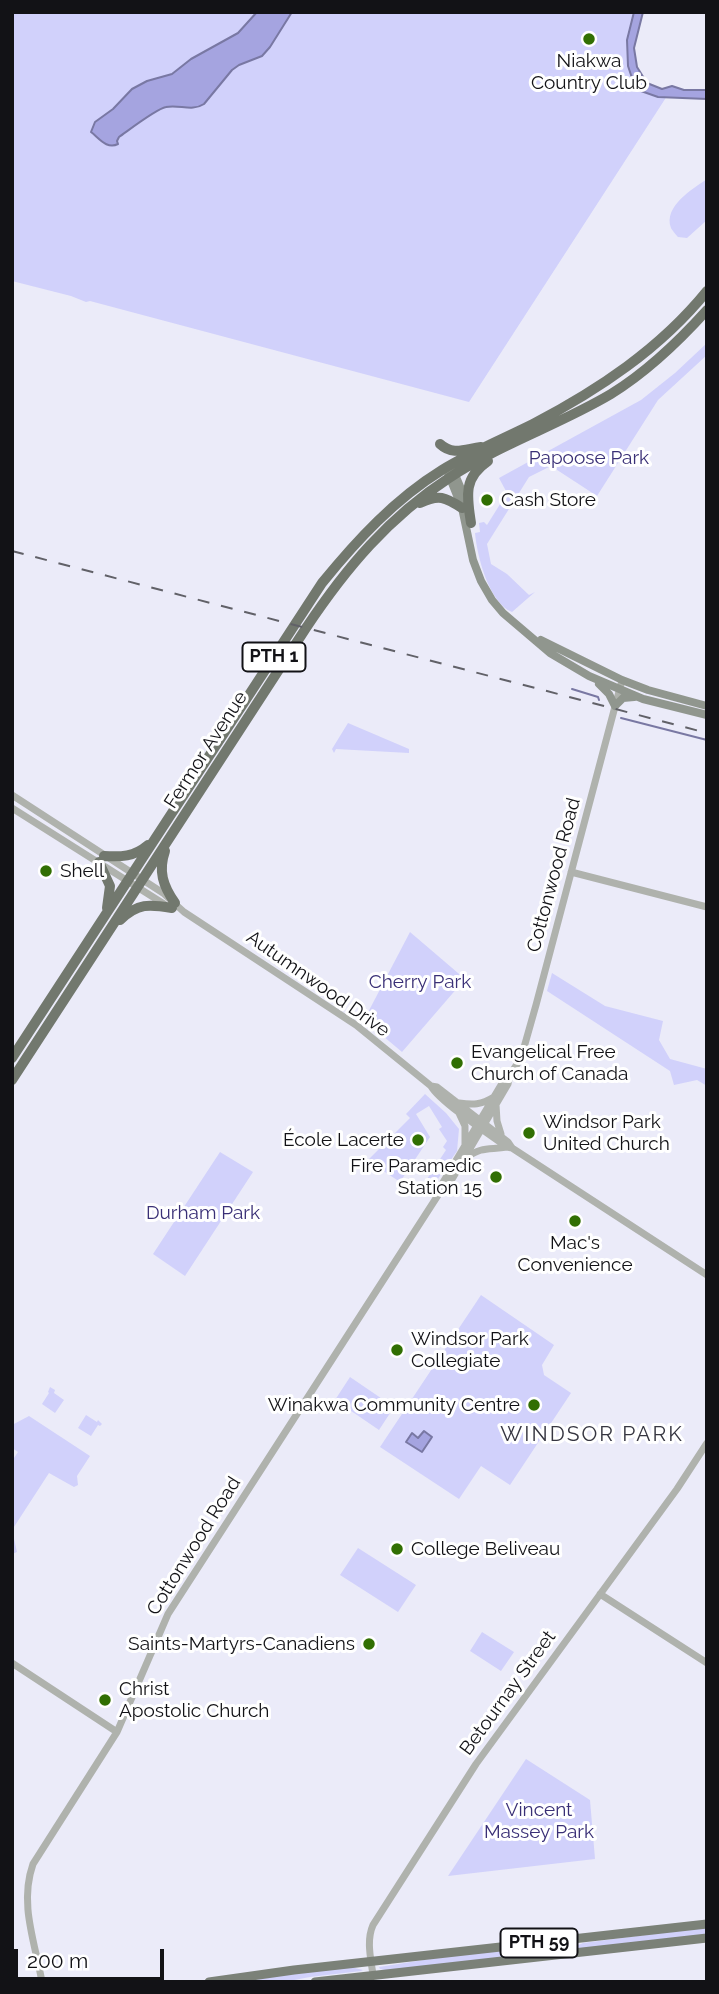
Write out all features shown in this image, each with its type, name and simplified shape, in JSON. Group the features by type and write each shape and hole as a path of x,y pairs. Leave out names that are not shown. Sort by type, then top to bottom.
{"highway":[{"name":"Fermor Avenue","path":"12,1058 104,919 170,837 331,592 358,557 388,526 451,471 488,446 598,388 674,328 707,291"},
{"name":"Fermor Avenue","path":"12,1080 111,928 156,838 322,583 350,549 412,491 612,393 683,336 707,310"},
{"path":"471,523 467,498 471,479 481,466 516,442"},
{"path":"440,444 456,452 488,446"},
{"path":"402,514 429,499 440,497 447,498 462,508"},
{"path":"111,928 127,913 141,906 174,906 162,876 162,860 170,837"},
{"path":"104,919 110,899 110,886 102,859 129,856 141,851 156,838"}],"main road":[{"path":"451,471 481,581 492,601 503,613 550,653 589,676 608,692 615,706 625,697 707,715"},
{"path":"451,471 467,504 473,558"},
{"path":"523,631 643,699"},
{"path":"589,676 707,706"},
{"name":"PTH 59","path":"209,1982 707,1924"},
{"name":"PTH 59","path":"315,1982 707,1938"},
{"path":"566,1940 568,1953"}],"street":[{"name":"Cottonwood Road","path":"42,1982 27,1908 28,1879 33,1864 117,1732 168,1614 412,1239 464,1147 508,1084 510,1075 521,1058 620,685"},
{"path":"12,795 102,859"},
{"path":"12,808 102,859"},
{"name":"Autumnwood Drive","path":"102,859 356,1025 509,1147 707,1275"},
{"path":"571,872 707,907"},
{"path":"464,1147 465,1126 457,1106 495,1101 497,1121 503,1137"},
{"name":"Cottonwood Road","path":"442,1189 448,1186 463,1161 481,1124"},
{"name":"Autumnwood Drive","path":"481,1124 503,1137 509,1147"},
{"path":"463,1161 481,1149 509,1147"},
{"name":"Betournay Street","path":"373,1975 369,1934 373,1925 475,1764 677,1489 707,1443"},
{"path":"600,1594 707,1663"},
{"path":"12,1663 117,1732"},
{"path":"100,1721 114,1720 125,1713"}],"green space":[{"name":"Niakwa Country Club","path":"12,12 634,12 629,54 633,80 640,89 651,95 667,96 469,402 12,281"},
{"path":"707,179 707,220 687,238 678,237 671,228 671,212 687,193"},
{"name":"Papoose Park","path":"707,343 707,355 658,400 597,496 551,466 529,477 487,544 491,564 507,574 529,595 535,592 512,612 504,607 486,578 475,533 480,532 479,523 484,522 487,525 507,493 499,478 641,400"},
{"path":"348,723 409,749 409,753 336,749 334,753 332,749"},
{"name":"Cherry Park","path":"410,932 465,979 402,1052 364,1020"},
{"path":"552,973 605,1006 663,1021 659,1040 670,1059 707,1069 707,1086 697,1080 674,1085 670,1071 547,991"},
{"path":"425,1094 459,1129 457,1151 433,1186 425,1182 446,1150 443,1147 447,1141 429,1106 416,1114 430,1137 400,1182 369,1159 381,1147 378,1143 387,1134 391,1137 410,1118 406,1114"},
{"name":"Durham Park","path":"220,1152 253,1172 185,1276 153,1254"},
{"path":"481,1295 554,1345 542,1365 544,1375 571,1393 510,1485 481,1466 459,1499 380,1447"},
{"path":"350,1377 394,1407 379,1430 335,1400"},
{"path":"50,1387 64,1400 55,1413 42,1404"},
{"path":"86,1415 102,1424 98,1425 91,1436 78,1428"},
{"path":"29,1416 90,1456 77,1476 78,1485 74,1487 49,1473 12,1530 12,1461 18,1452 12,1448 12,1425"},
{"path":"12,1530 17,1552 12,1554"},
{"path":"358,1548 416,1585 398,1612 340,1575"},
{"path":"482,1632 514,1652 501,1671 470,1651"},
{"name":"Vincent Massey Park","path":"526,1759 590,1800 595,1859 448,1876"},
{"path":"707,1927 707,1935 574,1949 583,1943"},
{"path":"555,1945 564,1950 390,1971 379,1967 449,1956"},
{"path":"351,1967 363,1970 284,1982 243,1982 270,1977"}],"shaded area":[{"path":"257,12 292,12 262,56 232,70 204,104 162,109 119,137 118,144 110,146 91,132 95,122 113,109 132,89 147,81 172,74 191,59 238,33"},
{"path":"634,12 643,12 634,48 637,67 647,83 662,89 672,86 684,90 707,90 707,99 658,97 641,91 628,66 627,40"},
{"path":"424,1431 432,1437 422,1452 406,1442 412,1433 418,1438"}],"waterway":[{"path":"572,689 598,697 599,700"},
{"path":"621,718 707,740"}],"railway":[{"path":"12,551 707,733"}],"place":[{"name":"Niakwa Country Club","path":"589,39"},
{"name":"Cash Store","path":"487,500"},
{"name":"Shell","path":"46,871"},
{"name":"Evangelical Free Church of Canada","path":"457,1063"},
{"name":"Windsor Park United Church","path":"529,1133"},
{"name":"École Lacerte","path":"418,1140"},
{"name":"Fire Paramedic Station 15","path":"496,1177"},
{"name":"Mac's Convenience","path":"575,1221"},
{"name":"Windsor Park Collegiate","path":"397,1350"},
{"name":"Winakwa Community Centre","path":"534,1405"},
{"name":"College Beliveau","path":"397,1549"},
{"name":"Saints-Martyrs-Canadiens","path":"369,1644"},
{"name":"Christ Apostolic Church","path":"105,1700"}],"district":[{"name":"WINDSOR PARK","path":"592,1435"}]}
